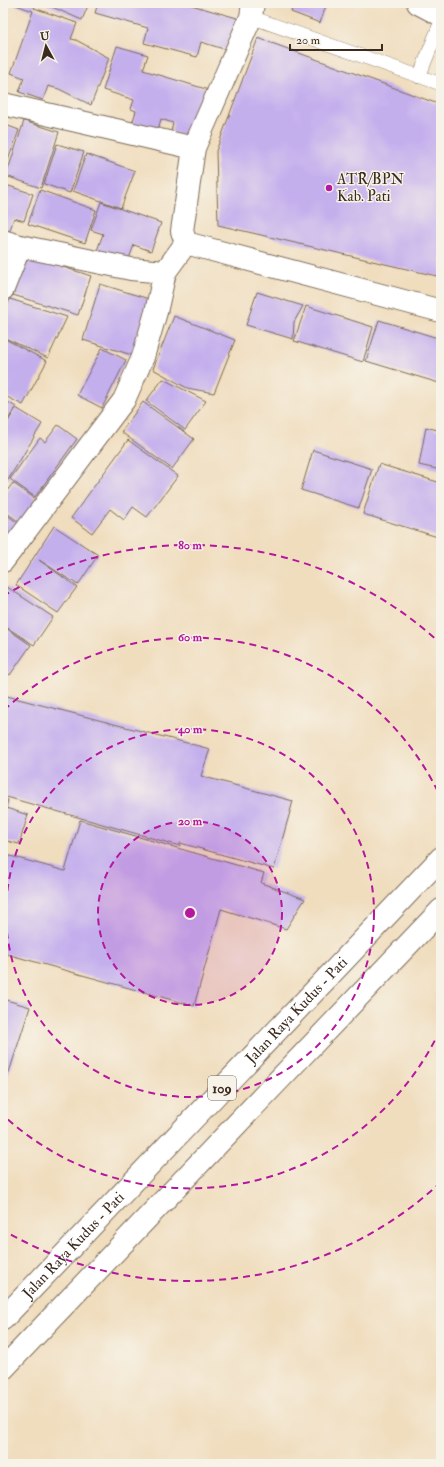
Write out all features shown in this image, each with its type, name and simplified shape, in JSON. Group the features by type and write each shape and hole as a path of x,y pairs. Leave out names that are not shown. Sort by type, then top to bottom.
{"street":[{"path":"418,3 441,15"},
{"path":"186,243 182,231 194,148 252,10"},
{"path":"3,104 194,148"},
{"path":"3,289 12,243 131,269 164,272"},
{"path":"3,561 124,400 143,357 156,312 164,272 186,243"},
{"path":"186,243 441,311"},
{"name":"Jalan Raya Kudus - Pati","path":"3,1319 441,858"},
{"name":"109","path":"3,1370 441,910"}],"lane":[{"path":"252,10 441,84"},
{"path":"420,77 441,21"}],"building":[{"path":"10,3 36,3 34,8 77,23 71,39 76,40 109,58 91,105 59,89 48,86 43,100 19,92 24,78 11,73 33,11"},
{"path":"43,3 89,3 82,20"},
{"path":"98,3 184,3 237,18 227,50 201,42 197,57 144,43 148,28 95,13"},
{"path":"294,3 327,3 320,23 291,12"},
{"name":"ATR/BPN Kab. Pati","path":"258,38 441,105 441,277 218,225 216,151"},
{"path":"117,46 148,55 143,70 209,90 190,138 171,132 173,123 161,119 157,133 132,124 136,111 131,109 134,100 103,90"},
{"path":"24,121 59,132 41,188 6,176"},
{"path":"3,124 19,130 7,163 3,162"},
{"path":"57,144 84,152 70,193 44,184"},
{"path":"86,154 135,171 121,208 73,191"},
{"path":"3,184 33,194 24,221 14,218 9,233 3,231"},
{"path":"40,190 96,210 85,243 28,224"},
{"path":"101,202 161,223 151,251 134,245 126,267 95,256 103,234 91,230"},
{"path":"26,255 91,276 78,315 13,295"},
{"path":"100,284 149,299 132,355 83,340"},
{"path":"257,292 303,306 294,322 293,339 246,325"},
{"path":"10,299 67,317 48,358 3,337 3,314"},
{"path":"306,306 373,327 363,362 294,341"},
{"path":"174,316 235,340 214,393 187,388 153,369"},
{"path":"379,320 441,339 441,376 439,383 366,361"},
{"path":"3,338 47,361 23,405 3,395"},
{"path":"102,348 126,360 102,408 77,395"},
{"path":"163,379 206,401 185,430 146,401"},
{"path":"3,399 16,407 3,427"},
{"path":"143,402 194,439 172,469 121,432"},
{"path":"16,408 42,424 8,480 3,477 3,430"},
{"path":"58,425 77,439 35,497 10,479 40,438 45,442"},
{"path":"426,427 441,431 441,470 419,465"},
{"path":"128,440 178,476 147,517 133,507 124,520 110,509 92,533 71,518"},
{"path":"313,450 372,469 359,508 301,490"},
{"path":"379,464 441,483 441,538 363,514"},
{"path":"13,483 44,505 27,528 3,510 3,496"},
{"path":"3,512 22,526 3,551"},
{"path":"54,526 98,555 78,585 39,560 77,587 58,613 16,585"},
{"path":"7,587 53,617 34,645 3,625 3,593"},
{"path":"3,626 31,645 10,675 3,670"},
{"path":"3,695 210,749 201,776 293,801 274,869 180,843 180,846 3,796"},
{"path":"3,798 8,800 6,808 28,815 19,844 3,840"},
{"path":"80,820 264,873 261,883 305,899 286,929 221,909 194,1006 3,953 3,854 65,871"},
{"path":"3,999 30,1007 3,1091"}],"place":[{"name":"ATR/BPN Kab. Pati","path":"329,188"}]}
